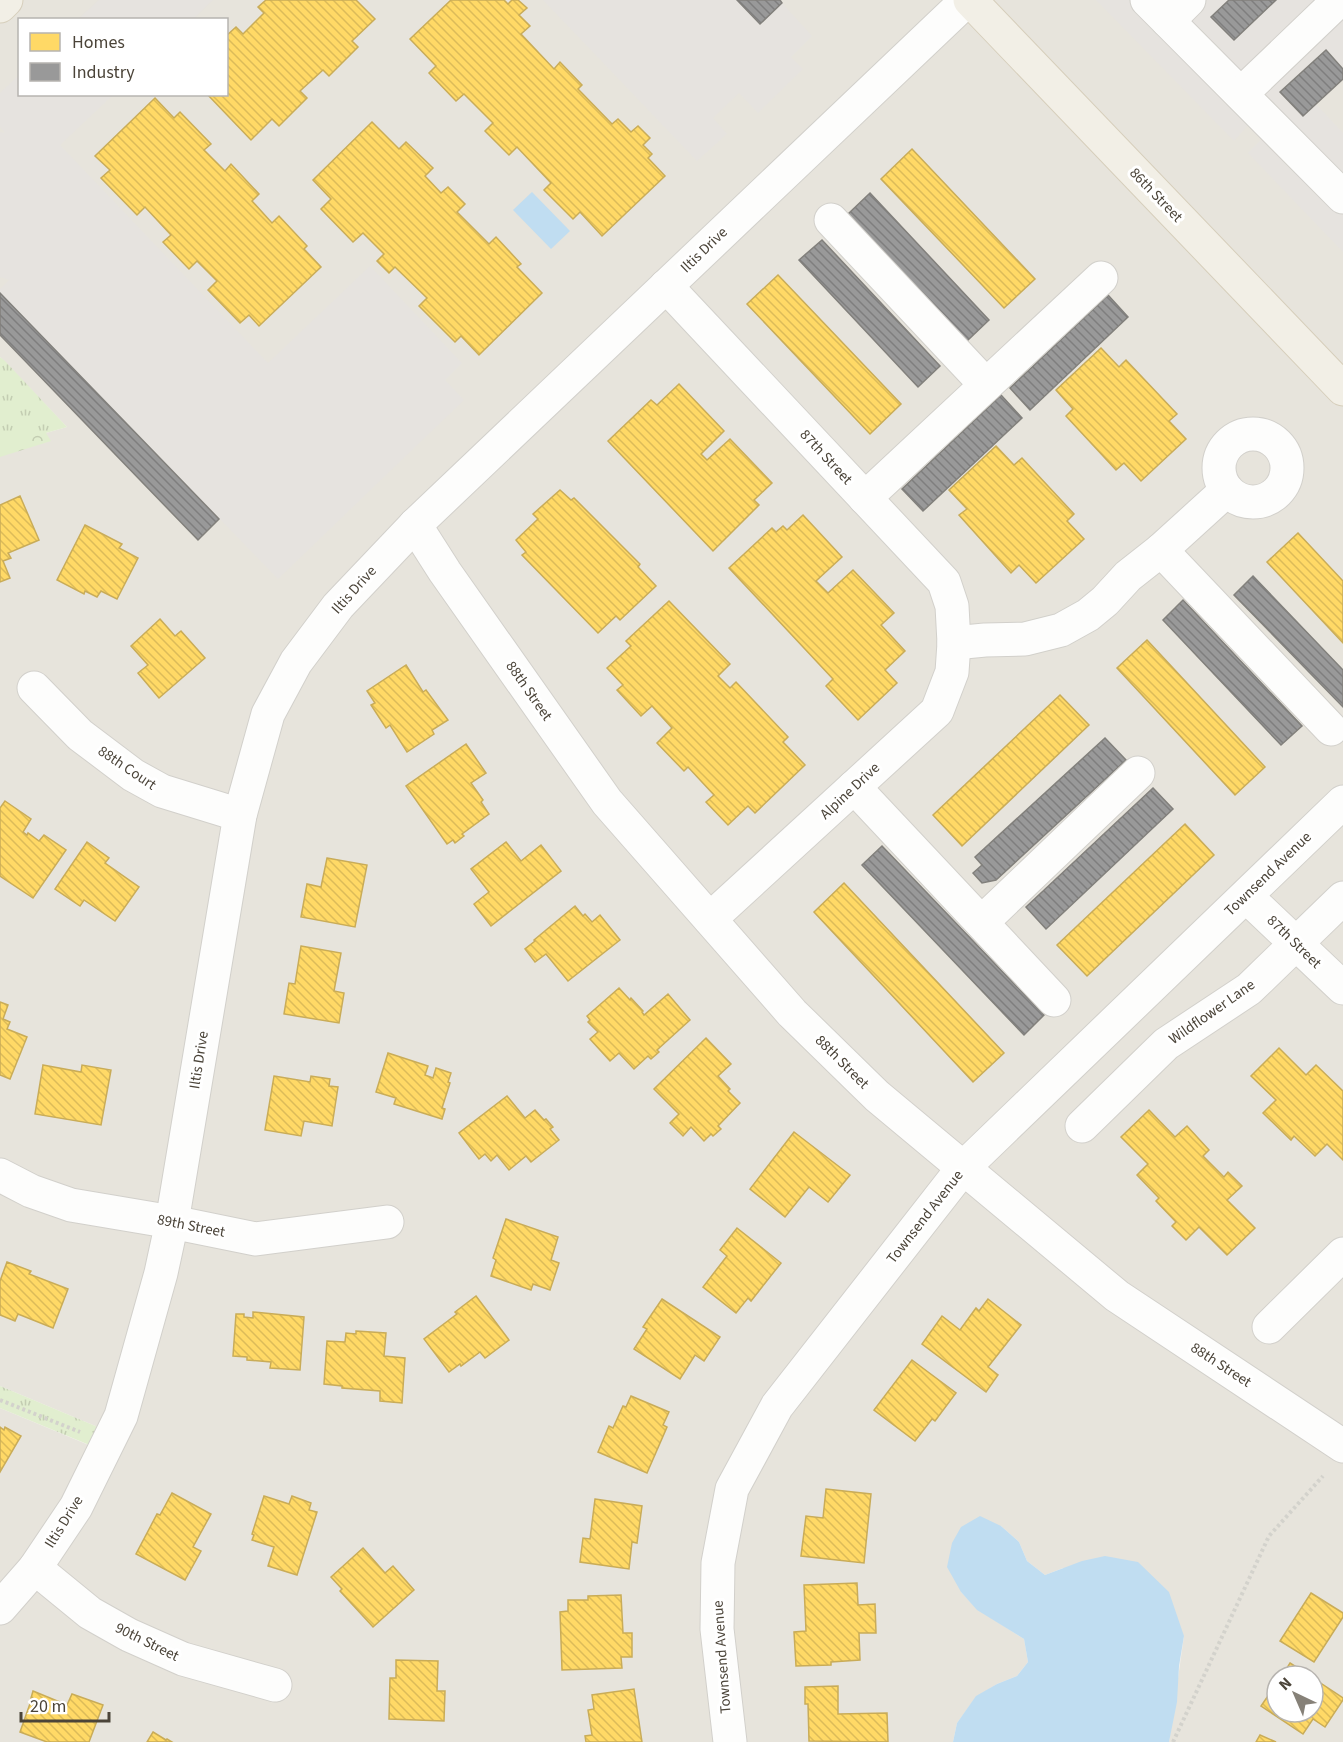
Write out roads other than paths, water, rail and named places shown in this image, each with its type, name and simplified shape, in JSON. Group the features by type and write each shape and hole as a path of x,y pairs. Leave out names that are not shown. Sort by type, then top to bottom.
{"main road":[{"path":"0,6 6,0"},
{"name":"86th Street","path":"979,3 1343,389"}],"street":[{"path":"1240,94 1339,0"},
{"name":"Iltis Drive","path":"0,1608 35,1568 76,1507 121,1416 161,1273 172,1222 240,816 268,714 296,662 338,606 415,525 666,286 979,3"},
{"path":"1168,7 1240,94 1343,197"},
{"path":"831,220 987,385"},
{"path":"865,498 1101,278"},
{"name":"87th Street","path":"666,286 944,582 952,606 954,643"},
{"path":"954,643 1025,639 1061,630 1088,615 1105,602 1128,576 1161,550 1227,490"},
{"name":"88th Street","path":"415,525 445,572 607,802 792,1013 877,1096 1118,1296 1343,1446"},
{"path":"1161,550 1331,729"},
{"name":"Alpine Drive","path":"710,920 937,711 952,672 954,643"},
{"name":"88th Court","path":"34,688 80,735 133,775 162,791 240,816"},
{"path":"982,922 1138,773"},
{"path":"854,787 1054,999"},
{"name":"Townsend Avenue","path":"730,1742 717,1629 718,1563 732,1489 777,1406 963,1168 1343,802"},
{"name":"87th Street","path":"1246,896 1343,988"},
{"name":"Wildflower Lane","path":"1082,1126 1166,1044 1249,989 1343,898"},
{"name":"89th Street","path":"0,1175 31,1191 71,1205 256,1239 387,1222"},
{"path":"1269,1327 1343,1254"},
{"name":"90th Street","path":"35,1568 90,1613 129,1635 183,1659 275,1685"}],"water":[{"path":"532,192 570,231 551,249 513,210"},
{"path":"980,1516 1001,1526 1019,1542 1027,1561 1045,1575 1082,1561 1105,1556 1138,1562 1169,1592 1184,1636 1179,1666 1177,1702 1169,1742 953,1742 957,1723 976,1696 1017,1676 1028,1662 1024,1639 977,1610 961,1592 947,1567 952,1543 961,1527"}]}
